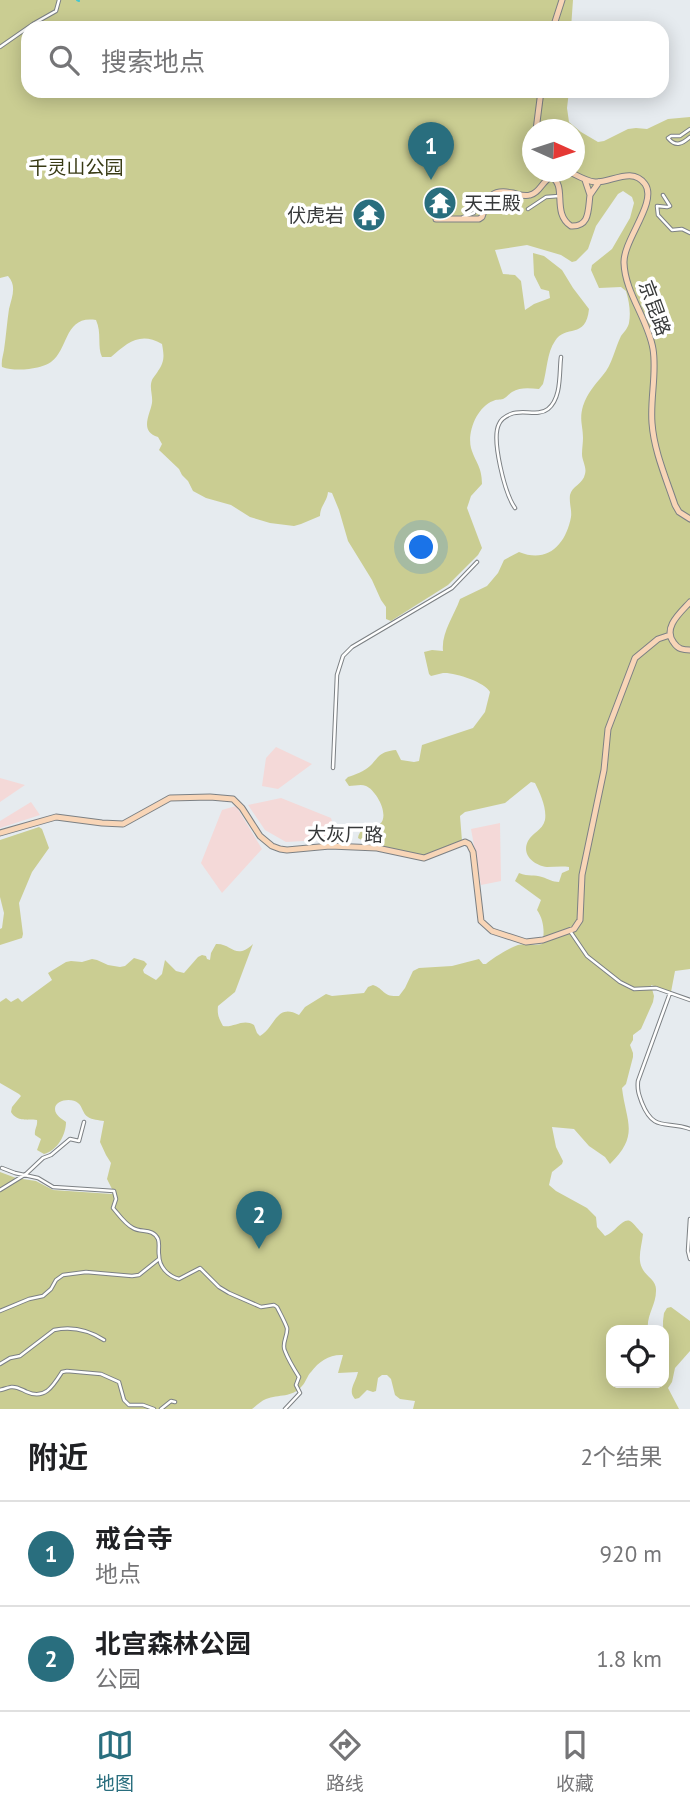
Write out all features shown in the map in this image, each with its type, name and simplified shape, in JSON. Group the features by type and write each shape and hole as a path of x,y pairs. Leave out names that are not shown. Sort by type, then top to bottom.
{"street":[{"path":"38,21 56,11 59,0"},
{"path":"555,21 562,0"},
{"path":"0,47 21,32"},
{"path":"537,119 540,98"},
{"path":"690,129 680,136 668,138 679,144 685,143 690,137"},
{"name":"京昆路","path":"585,179 599,182 630,176 639,178 647,187 648,197 626,248 624,267 653,348 651,414 655,442 675,505 681,514 690,519"},
{"path":"436,219 482,218 487,200 496,193 533,195 549,178 558,183 561,216 566,223 574,227 582,225 587,218 590,195 599,182"},
{"path":"585,182 590,195"},
{"path":"663,195 670,206 657,206 658,215 672,230 682,229 690,233"},
{"path":"528,209 545,197 559,196"},
{"path":"458,218 474,213 479,201"},
{"path":"515,508 504,487 496,441 498,425 503,418 519,411 541,412 548,409 557,395 561,356"},
{"path":"333,768 337,675 343,656 453,588 477,562"},
{"path":"690,602 671,626 670,635 679,648 690,650"},
{"path":"670,635 658,639 635,658 608,729 604,770 582,875 580,920 570,931 587,957 620,982 634,989 656,988 690,1000"},
{"name":"大灰厂路","path":"0,833 56,817 123,824 170,798 228,798 242,808 260,836 280,849 330,846 377,848 424,858 465,842 472,852 481,920 492,931 526,942 543,940 570,931"},
{"path":"670,993 638,1081 637,1091 650,1118 657,1123 690,1129"},
{"path":"0,1190 26,1174 70,1139 79,1141 83,1122"},
{"path":"2,1168 15,1174 38,1178 53,1187 114,1191 116,1199 113,1208 133,1229 152,1232 159,1240 159,1259 164,1270 172,1277 179,1279 200,1268 229,1293 261,1307 277,1307 287,1330 284,1350 299,1377 296,1385 300,1393 285,1409"},
{"path":"690,1219 690,1259"},
{"path":"0,1311 43,1296 63,1275 86,1272 139,1275 159,1259"},
{"path":"0,1364 20,1356 54,1330 81,1330 104,1340"},
{"path":"0,1390 17,1387 34,1395 43,1394 52,1388 66,1371 101,1374 119,1381 124,1400 129,1405 143,1405 154,1409"},
{"path":"161,1409 171,1401 175,1402"}],"shaded area":[{"path":"276,747 312,764 278,789 262,786 266,758"},
{"path":"0,778 25,785 0,802"},
{"path":"281,798 331,818 337,839 286,842 265,830 248,805"},
{"path":"31,802 40,815 0,828 0,821"},
{"path":"236,806 262,849 222,893 201,863 222,810"},
{"path":"500,823 501,881 481,885 471,829"}],"green space":[{"name":"千灵山公园","path":"0,0 573,0 572,21 21,21 21,98 568,98 569,119 522,119 522,182 585,182 585,134 598,142 628,129 647,129 668,119 690,117 690,969 675,971 671,992 651,985 653,1002 641,1029 633,1035 630,1045 633,1057 626,1084 622,1088 629,1128 625,1145 610,1164 574,1129 552,1127 556,1147 563,1161 552,1172 549,1185 587,1208 596,1217 597,1227 605,1236 627,1221 632,1222 643,1234 641,1264 655,1284 656,1296 648,1325 606,1325 606,1388 668,1388 679,1409 413,1409 415,1401 400,1399 395,1395 391,1379 387,1375 378,1378 376,1391 367,1390 355,1399 352,1390 358,1372 338,1373 343,1355 338,1355 325,1359 318,1365 298,1390 266,1399 252,1409 0,1409 0,1172 36,1181 53,1190 112,1194 113,1191 107,1179 111,1163 100,1142 104,1121 88,1117 76,1101 61,1101 55,1111 66,1122 64,1132 57,1146 44,1154 37,1150 41,1139 35,1135 37,1120 19,1119 11,1112 21,1096 0,1083 0,1002 6,998 11,1002 18,998 22,1002 52,980 48,973 66,962 92,959 120,967 134,958 147,964 144,973 156,980 162,974 165,960 176,971 184,973 202,955 210,960 216,944 242,951 253,944 235,992 218,1006 218,1012 223,1026 250,1023 260,1036 281,1014 291,1012 299,1015 305,1007 326,994 332,996 364,993 373,985 386,994 399,996 413,971 419,968 452,966 479,959 486,964 518,945 542,944 543,927 537,910 541,900 515,881 519,873 559,882 562,873 569,870 569,867 542,866 533,862 526,851 528,841 545,820 544,806 535,783 531,782 505,803 465,812 460,816 462,841 421,855 392,850 358,838 364,829 380,824 383,820 383,809 370,788 362,785 349,786 345,780 368,768 386,752 396,750 401,760 419,761 422,745 473,728 485,712 490,692 487,688 469,678 454,674 431,676 424,652 443,651 446,631 460,599 487,586 504,560 519,552 529,555 547,553 565,536 571,517 570,495 584,477 585,471 582,454 583,406 609,366 630,319 626,291 621,287 599,288 591,270 592,265 612,249 630,218 634,203 632,197 623,191 618,194 596,226 588,249 576,261 572,262 561,255 527,245 495,250 503,274 515,275 521,281 525,310 550,298 549,291 541,289 534,275 533,253 544,256 562,270 589,309 587,319 580,328 559,336 552,345 543,384 539,389 515,390 504,398 487,404 478,414 470,442 482,484 471,496 467,508 482,548 448,585 391,621 386,619 386,607 348,541 332,493 328,492 320,516 294,526 270,523 250,517 231,505 193,491 179,469 159,450 162,444 158,437 149,431 147,422 152,403 151,383 163,361 162,344 147,339 134,340 111,357 102,357 96,320 86,320 72,328 57,356 49,363 26,369 2,367 13,288 8,276 0,278"},
{"path":"39,827 49,848 32,872 19,903 22,938 0,945 4,913 0,897 0,840"},
{"path":"671,1307 690,1321 690,1351 675,1368 669,1386 669,1325 663,1325 663,1321 664,1313"}],"place":[{"name":"戒台寺","path":"431,180"},
{"name":"天王殿","path":"440,203"},
{"name":"伏虎岩","path":"369,215"},
{"name":"北宫森林公园","path":"259,1249"}]}
